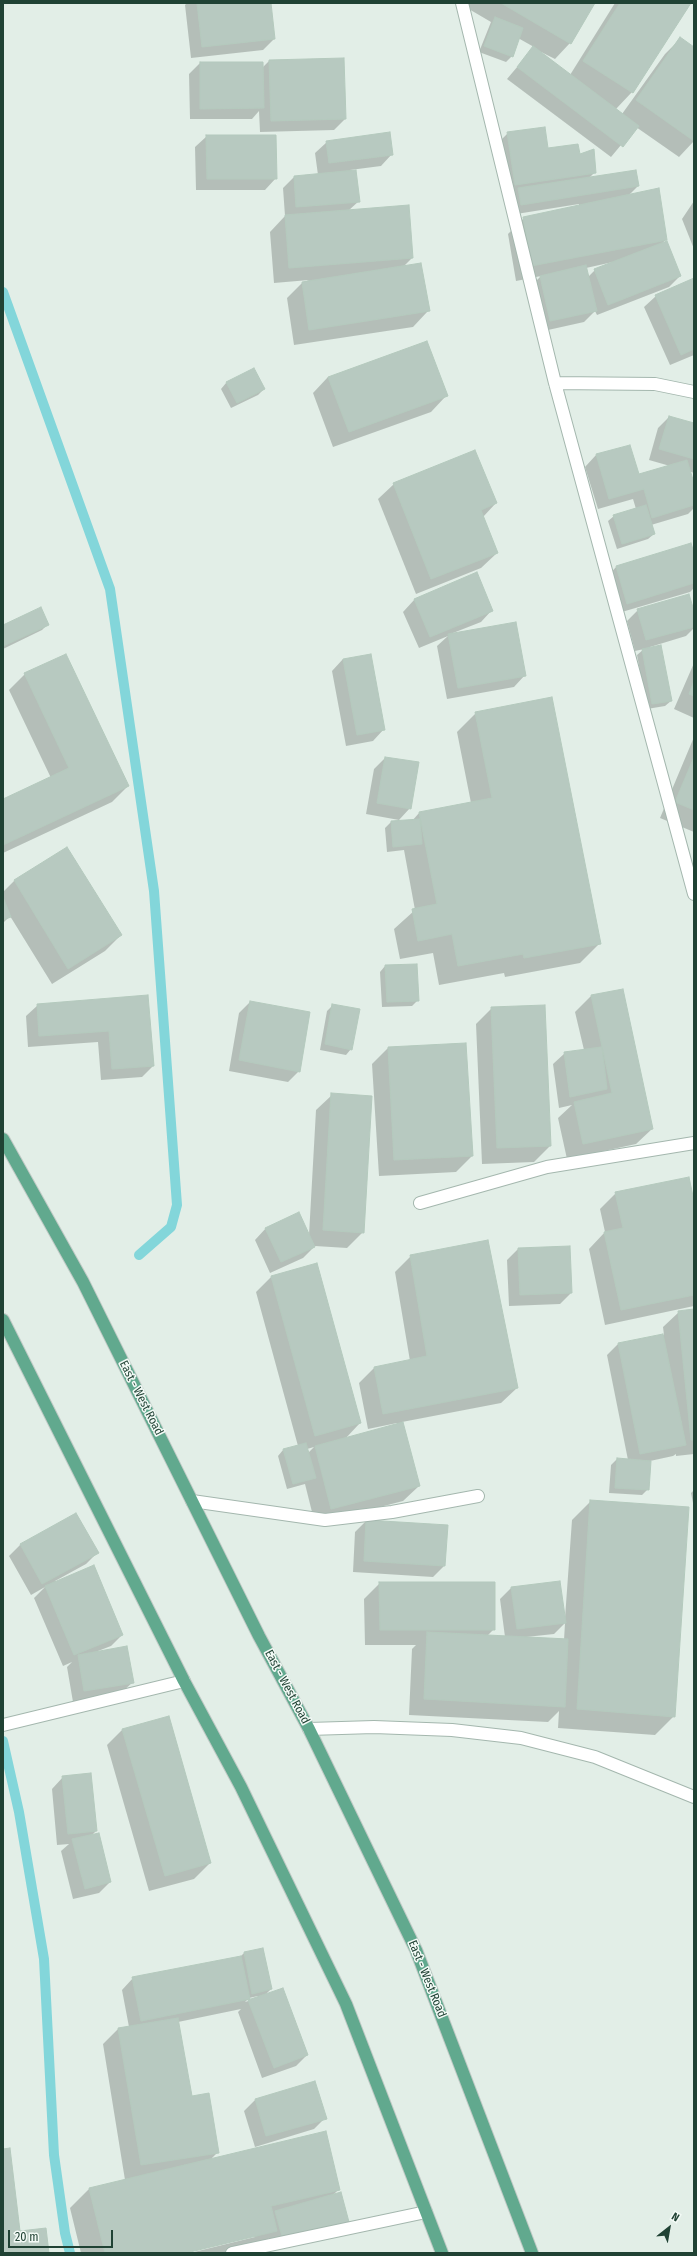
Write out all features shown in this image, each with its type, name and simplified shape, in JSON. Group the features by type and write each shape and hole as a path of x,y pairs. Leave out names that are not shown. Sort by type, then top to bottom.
{"main road":[{"name":"East - West Road","path":"3,1139 83,1282 259,1636 309,1729 416,1950 532,2253"},
{"path":"3,1320 184,1681 241,1787 346,2004 442,2253"}],"street":[{"path":"462,3 555,382 694,894"},
{"path":"555,382 654,384 694,392"},
{"path":"420,1203 547,1167 694,1143"},
{"path":"192,1501 326,1520 392,1512 478,1496"},
{"path":"3,1725 184,1681"},
{"path":"309,1729 374,1727 452,1730 522,1738 595,1757 694,1797"},
{"path":"232,2253 426,2212"}],"building":[{"path":"197,3 271,3 275,39 202,47"},
{"path":"501,3 595,3 571,44"},
{"path":"620,3 691,3 633,93 583,61"},
{"path":"495,17 523,28 513,57 484,46"},
{"path":"680,37 694,47 694,141 636,100"},
{"path":"533,46 639,126 623,147 517,67"},
{"path":"344,58 346,119 271,121 269,60"},
{"path":"200,62 263,62 264,108 200,109"},
{"path":"545,127 548,148 578,144 580,154 594,149 596,173 515,185 507,132"},
{"path":"390,132 393,155 329,163 326,141"},
{"path":"206,135 276,135 277,179 207,179"},
{"path":"356,170 360,202 296,207 294,176"},
{"path":"636,170 639,186 521,205 518,188"},
{"path":"659,188 667,240 531,266 523,217"},
{"path":"409,205 413,258 289,268 285,215"},
{"path":"667,241 681,276 608,305 594,269"},
{"path":"421,263 430,311 309,330 302,282"},
{"path":"586,265 597,311 550,321 540,276"},
{"path":"694,278 694,349 681,355 655,295"},
{"path":"427,341 448,396 349,432 328,377"},
{"path":"254,368 265,389 237,403 226,382"},
{"path":"669,416 694,423 694,459 659,449"},
{"path":"630,445 639,474 687,460 694,483 694,505 652,518 644,489 609,499 596,454"},
{"path":"475,450 497,503 481,510 498,553 431,579 393,483"},
{"path":"646,505 655,534 622,544 613,515"},
{"path":"691,543 694,553 694,583 627,604 616,566"},
{"path":"477,572 493,611 430,637 414,599"},
{"path":"689,594 694,611 694,627 646,640 637,609"},
{"path":"41,607 49,625 3,646 3,625"},
{"path":"516,622 526,676 458,688 448,634"},
{"path":"661,645 672,701 652,704 642,649"},
{"path":"66,654 129,786 3,845 3,799 69,768 24,673"},
{"path":"371,654 385,730 357,735 343,659"},
{"path":"694,681 694,696 689,694"},
{"path":"552,697 601,944 524,958 523,954 458,966 452,934 418,941 412,909 437,904 419,812 492,798 475,712"},
{"path":"385,757 419,762 411,809 377,803"},
{"path":"694,757 694,810 675,802"},
{"path":"420,819 422,844 393,847 391,821"},
{"path":"67,847 122,935 68,969 14,880"},
{"path":"3,897 11,917 3,920"},
{"path":"417,964 419,1001 387,1002 385,965"},
{"path":"623,989 653,1129 583,1144 574,1102 612,1093 591,995"},
{"path":"148,995 154,1066 112,1069 109,1031 39,1036 37,1004"},
{"path":"250,1001 310,1012 300,1072 239,1060"},
{"path":"332,1004 360,1009 352,1050 325,1044"},
{"path":"545,1005 551,1146 497,1148 491,1007"},
{"path":"466,1043 473,1156 394,1160 388,1047"},
{"path":"602,1047 607,1089 570,1097 564,1052"},
{"path":"331,1093 372,1096 364,1233 323,1230"},
{"path":"689,1177 694,1201 694,1295 621,1310 604,1232 623,1228 615,1192"},
{"path":"299,1212 315,1247 281,1262 265,1228"},
{"path":"488,1240 518,1388 383,1414 374,1367 427,1356 410,1255"},
{"path":"570,1246 572,1293 520,1295 518,1248"},
{"path":"317,1263 361,1423 315,1436 271,1276"},
{"path":"694,1309 694,1440 691,1440 678,1311"},
{"path":"663,1334 686,1445 640,1454 618,1343"},
{"path":"403,1422 420,1486 331,1509 315,1446"},
{"path":"306,1443 316,1478 293,1484 283,1449"},
{"path":"617,1458 651,1461 649,1490 615,1488"},
{"path":"590,1500 689,1507 675,1717 577,1709"},
{"path":"76,1513 99,1553 42,1584 20,1544"},
{"path":"366,1520 448,1525 445,1566 364,1561"},
{"path":"94,1565 123,1635 74,1655 45,1586"},
{"path":"560,1581 566,1623 517,1629 511,1587"},
{"path":"379,1582 495,1582 495,1630 380,1630"},
{"path":"427,1632 568,1639 565,1707 424,1699"},
{"path":"127,1646 134,1683 84,1691 78,1655"},
{"path":"169,1716 211,1863 165,1876 122,1729"},
{"path":"91,1773 97,1831 68,1834 62,1776"},
{"path":"99,1833 111,1882 85,1889 72,1839"},
{"path":"263,1948 272,1989 252,1994 244,1952"},
{"path":"241,1956 250,1999 141,2021 132,1977"},
{"path":"283,1988 308,2055 274,2068 248,2000"},
{"path":"178,2018 192,2096 209,2093 219,2153 141,2165 118,2028"},
{"path":"315,2081 327,2119 266,2136 255,2099"},
{"path":"326,2131 340,2190 271,2206 277,2231 186,2253 105,2253 89,2188"},
{"path":"10,2148 20,2231 46,2228 49,2253 3,2253 3,2149"},
{"path":"341,2192 349,2222 283,2240 275,2211"}],"waterway":[{"path":"3,292 110,589 154,891 177,1205 171,1227 139,1255"},
{"path":"3,1741 19,1812 44,1959 54,2155 65,2233 70,2253"}]}
